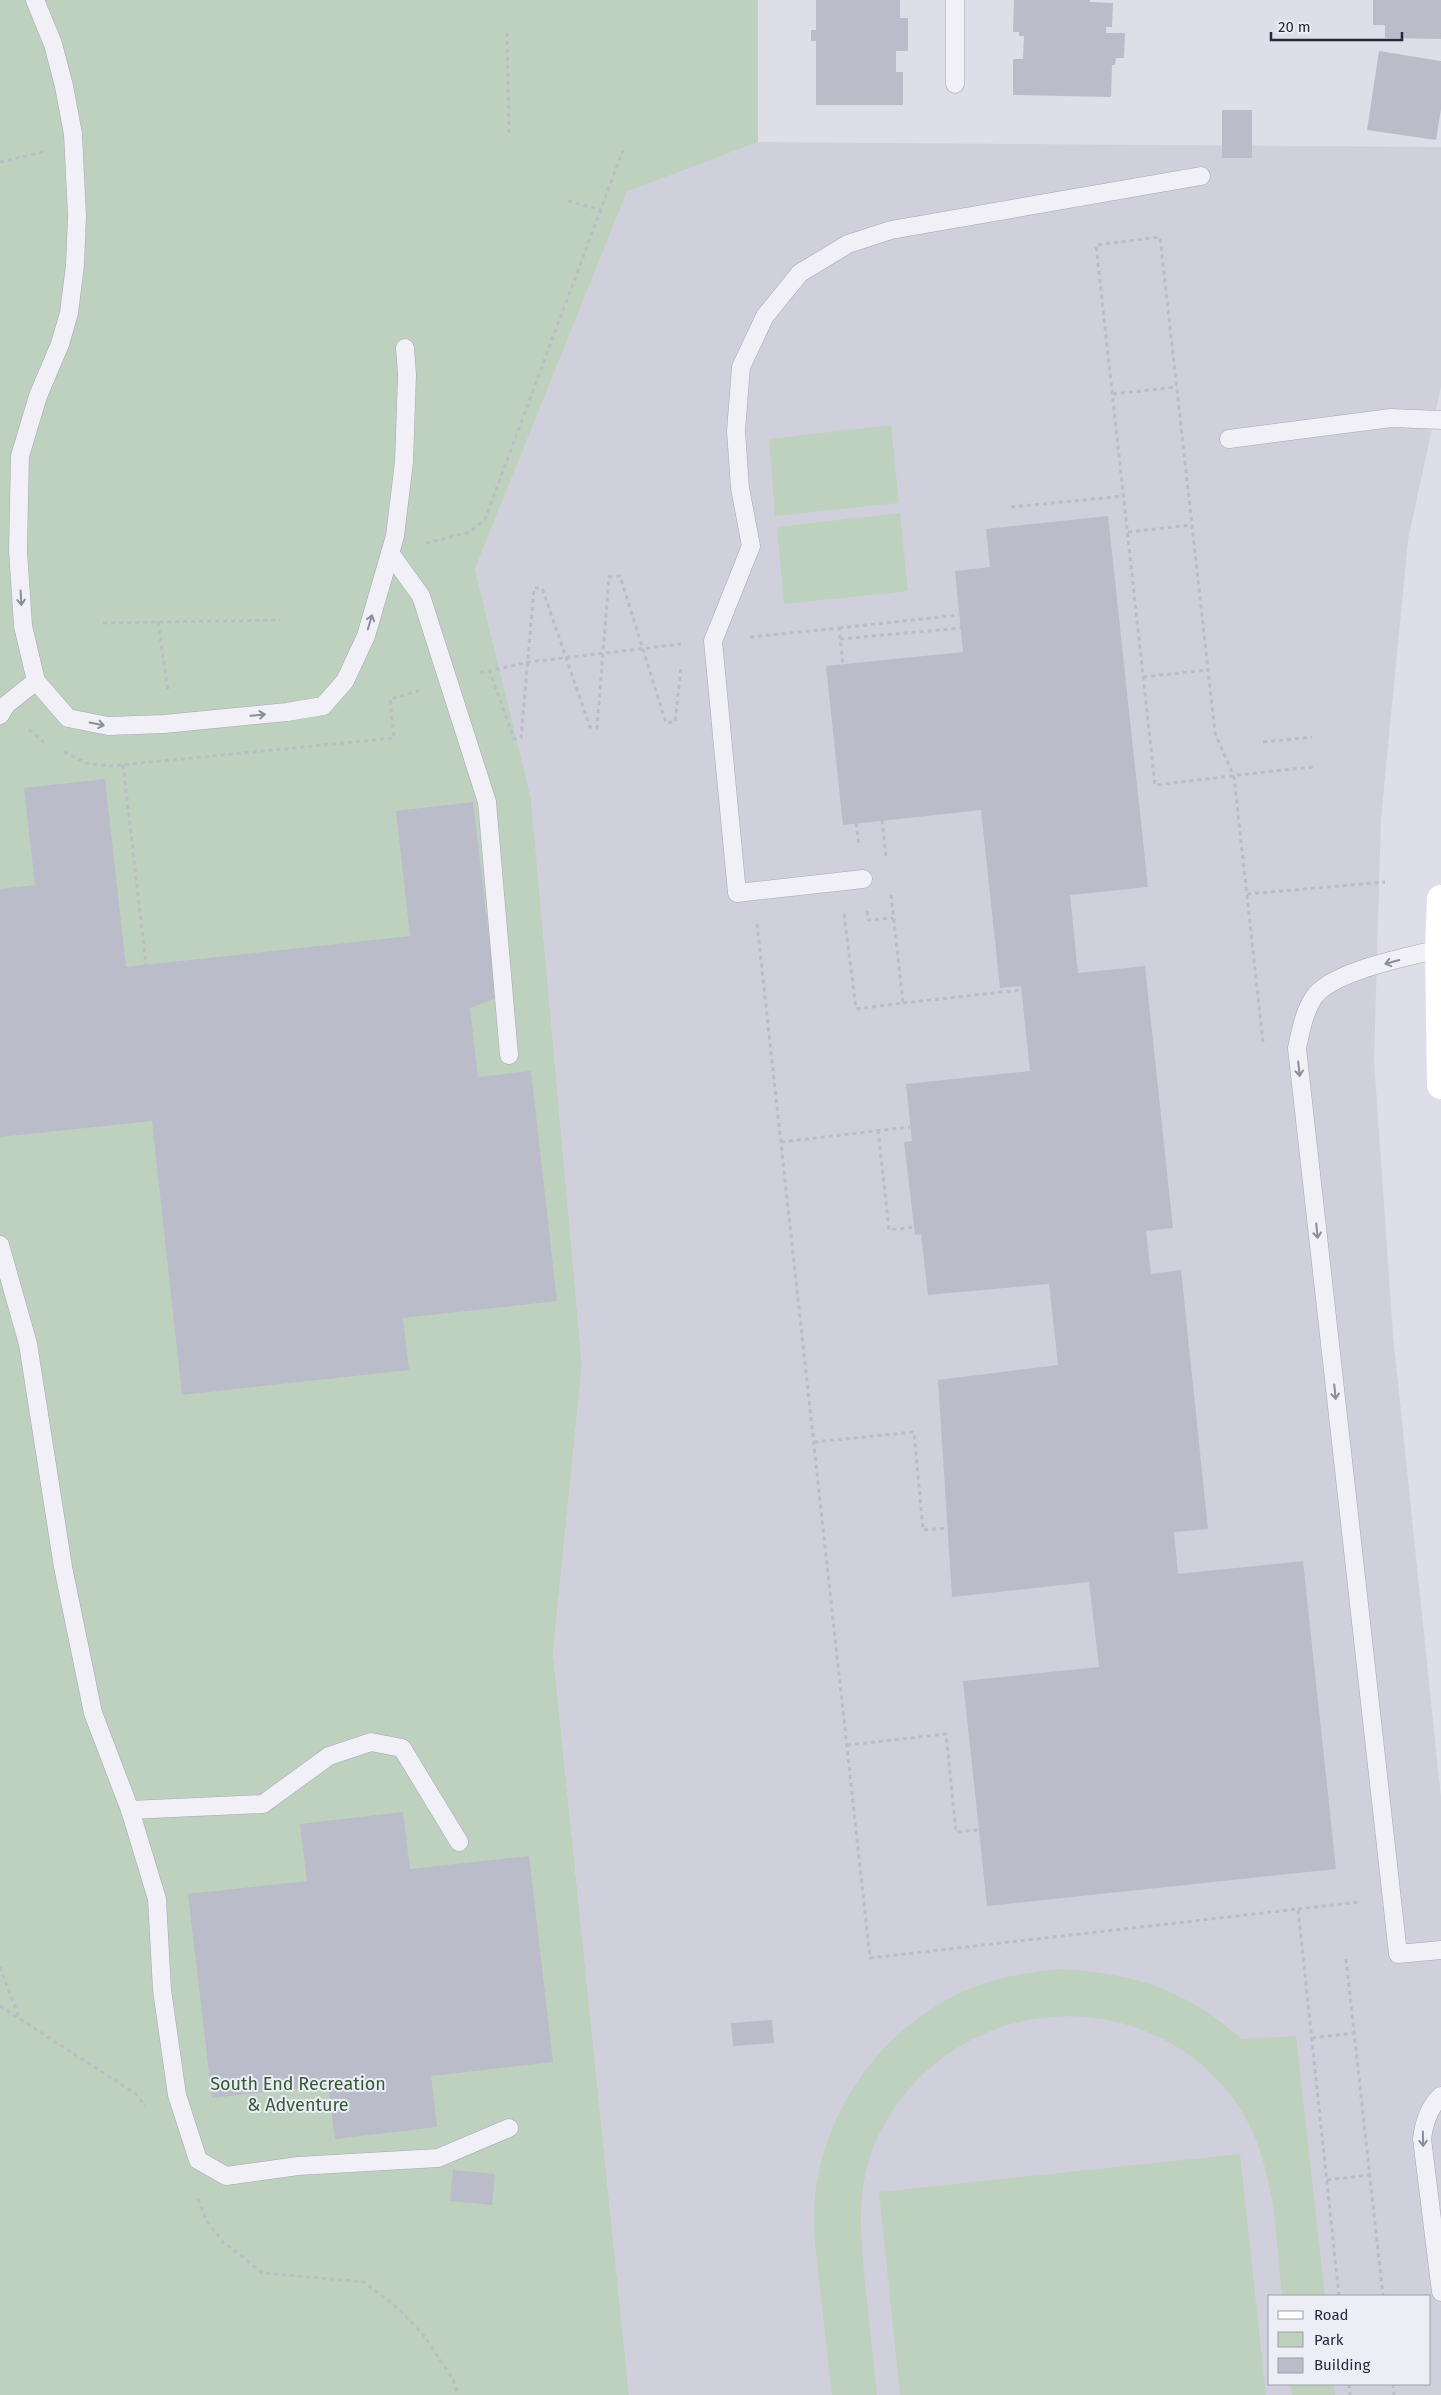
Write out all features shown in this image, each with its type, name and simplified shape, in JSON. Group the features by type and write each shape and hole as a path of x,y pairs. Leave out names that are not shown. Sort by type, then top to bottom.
{"street":[{"path":"1441,899 1439,949 1441,1085"}],"lane":[{"path":"35,0 53,44 66,95 73,134 77,216 76,265 68,313 60,344 38,396 20,456 18,550 23,626 36,681 68,718 108,726 171,723 323,706 346,681 366,636 395,536 404,462 407,375 405,348"},
{"path":"954,0 954,84"},
{"path":"863,879 737,893 713,641 751,546 740,488 736,431 741,367 765,316 800,273 848,244 891,230 1201,176"},
{"path":"1230,439 1390,418 1441,420"},
{"path":"390,553 421,596 487,802 509,1054"},
{"path":"0,715 6,705 36,681"},
{"path":"1439,949 1343,975 1315,995 1303,1020 1297,1048 1398,1954 1441,1950"},
{"path":"0,1244 28,1344 63,1567 93,1712 130,1810 157,1899 162,1990 177,2095 198,2160 226,2176 298,2166 438,2158 509,2128"},
{"path":"130,1810 263,1804 329,1756 371,1742 402,1748 459,1842"},
{"path":"1441,2096 1424,2122 1422,2138 1441,2292"}],"path":[{"path":"507,33 509,134"},
{"path":"390,553 470,532 485,519 623,150"},
{"path":"0,162 48,151"},
{"path":"568,201 600,210"},
{"path":"1264,1052 1234,777 1215,733 1160,238 1096,245 1155,785 1234,777 1314,767"},
{"path":"1113,394 1177,387"},
{"path":"1011,507 1124,496"},
{"path":"1128,532 1192,525"},
{"path":"489,670 514,739 522,738 534,588 542,588 590,727 597,728 610,577 620,576 666,723 675,722 682,663"},
{"path":"713,641 960,615"},
{"path":"103,623 280,620"},
{"path":"158,622 168,698"},
{"path":"839,628 843,665"},
{"path":"840,639 961,628"},
{"path":"477,674 529,662 684,644 683,654"},
{"path":"1144,677 1208,670"},
{"path":"1263,742 1312,737"},
{"path":"123,765 146,965"},
{"path":"882,820 886,860"},
{"path":"856,823 858,839"},
{"path":"841,882 856,1008 1021,990"},
{"path":"1247,894 1385,882"},
{"path":"890,889 903,1003"},
{"path":"754,891 870,1958 1392,1899"},
{"path":"868,920 893,918"},
{"path":"781,1142 910,1127"},
{"path":"878,1130 889,1230 914,1227"},
{"path":"814,1442 914,1432 923,1530 948,1528"},
{"path":"847,1745 946,1734 956,1832 978,1830"},
{"path":"1358,1892 1359,1902"},
{"path":"1298,1909 1339,2295"},
{"path":"1346,1959 1383,2295"},
{"path":"0,1967 19,2018"},
{"path":"1312,2038 1354,2033"},
{"path":"1327,2180 1370,2175"}],"shaded area":[{"path":"758,142 1441,147 1441,387 1408,540 1381,819 1374,1060 1393,1335 1441,1798 1441,2395 629,2395 553,1653 582,1365 531,798 475,569 627,192"}],"green space":[{"name":"South End Recreation & Adventure","path":"0,0 758,0 758,142 627,192 475,569 531,798 582,1365 553,1653 629,2395 0,2395"},
{"path":"891,425 899,503 775,516 769,439"},
{"path":"900,513 908,591 784,604 777,527"},
{"path":"1061,1969 1088,1971 1136,1980 1179,1996 1221,2022 1242,2039 1296,2036 1325,2295 1282,2295 1270,2191 1256,2140 1245,2117 1230,2094 1196,2060 1157,2036 1115,2022 1071,2016 1027,2020 984,2034 945,2056 910,2088 883,2127 866,2171 861,2216 863,2261 877,2395 832,2395 814,2227 814,2206 819,2170 830,2135 845,2102 865,2072 888,2044 915,2020 946,2000 979,1985 1009,1976"},
{"path":"1240,2154 1266,2395 900,2395 879,2192"},
{"path":"1290,2385 1334,2385 1335,2395 1292,2395"}],"building":[{"path":"816,0 900,0 900,18 908,18 908,51 896,51 896,72 903,72 903,105 816,105 816,41 811,41 811,30 816,30"},
{"path":"1014,0 1090,0 1090,2 1113,3 1112,27 1106,27 1106,33 1125,33 1124,58 1116,58 1115,65 1112,65 1111,97 1013,95 1013,59 1023,59 1024,36 1019,36 1019,32 1013,32"},
{"path":"1373,0 1441,0 1441,39 1385,38 1385,25 1373,25"},
{"path":"1379,51 1441,61 1441,109 1436,140 1367,130"},
{"path":"1222,110 1252,110 1252,158 1222,158"},
{"path":"1108,516 1148,887 1070,895 1078,973 1145,966 1173,1228 1146,1231 1151,1274 1181,1270 1208,1529 1174,1532 1178,1574 1303,1561 1336,1869 987,1906 963,1681 1099,1667 1089,1582 952,1597 938,1380 1058,1365 1049,1284 928,1295 921,1234 915,1235 904,1142 912,1141 906,1084 1030,1071 1021,986 1000,988 981,810 843,825 826,666 963,652 955,571 990,567 986,529"},
{"path":"105,779 126,967 410,936 396,811 473,802 496,998 470,1008 478,1077 531,1071 557,1301 403,1318 409,1370 182,1395 152,1121 0,1137 0,889 35,885 24,788"},
{"path":"403,1812 410,1869 529,1856 553,2062 431,2076 437,2127 335,2139 328,2085 212,2098 188,1894 307,1881 300,1824"},
{"path":"772,2020 774,2043 733,2046 731,2023"},
{"path":"453,2170 495,2174 492,2205 450,2201"}]}
